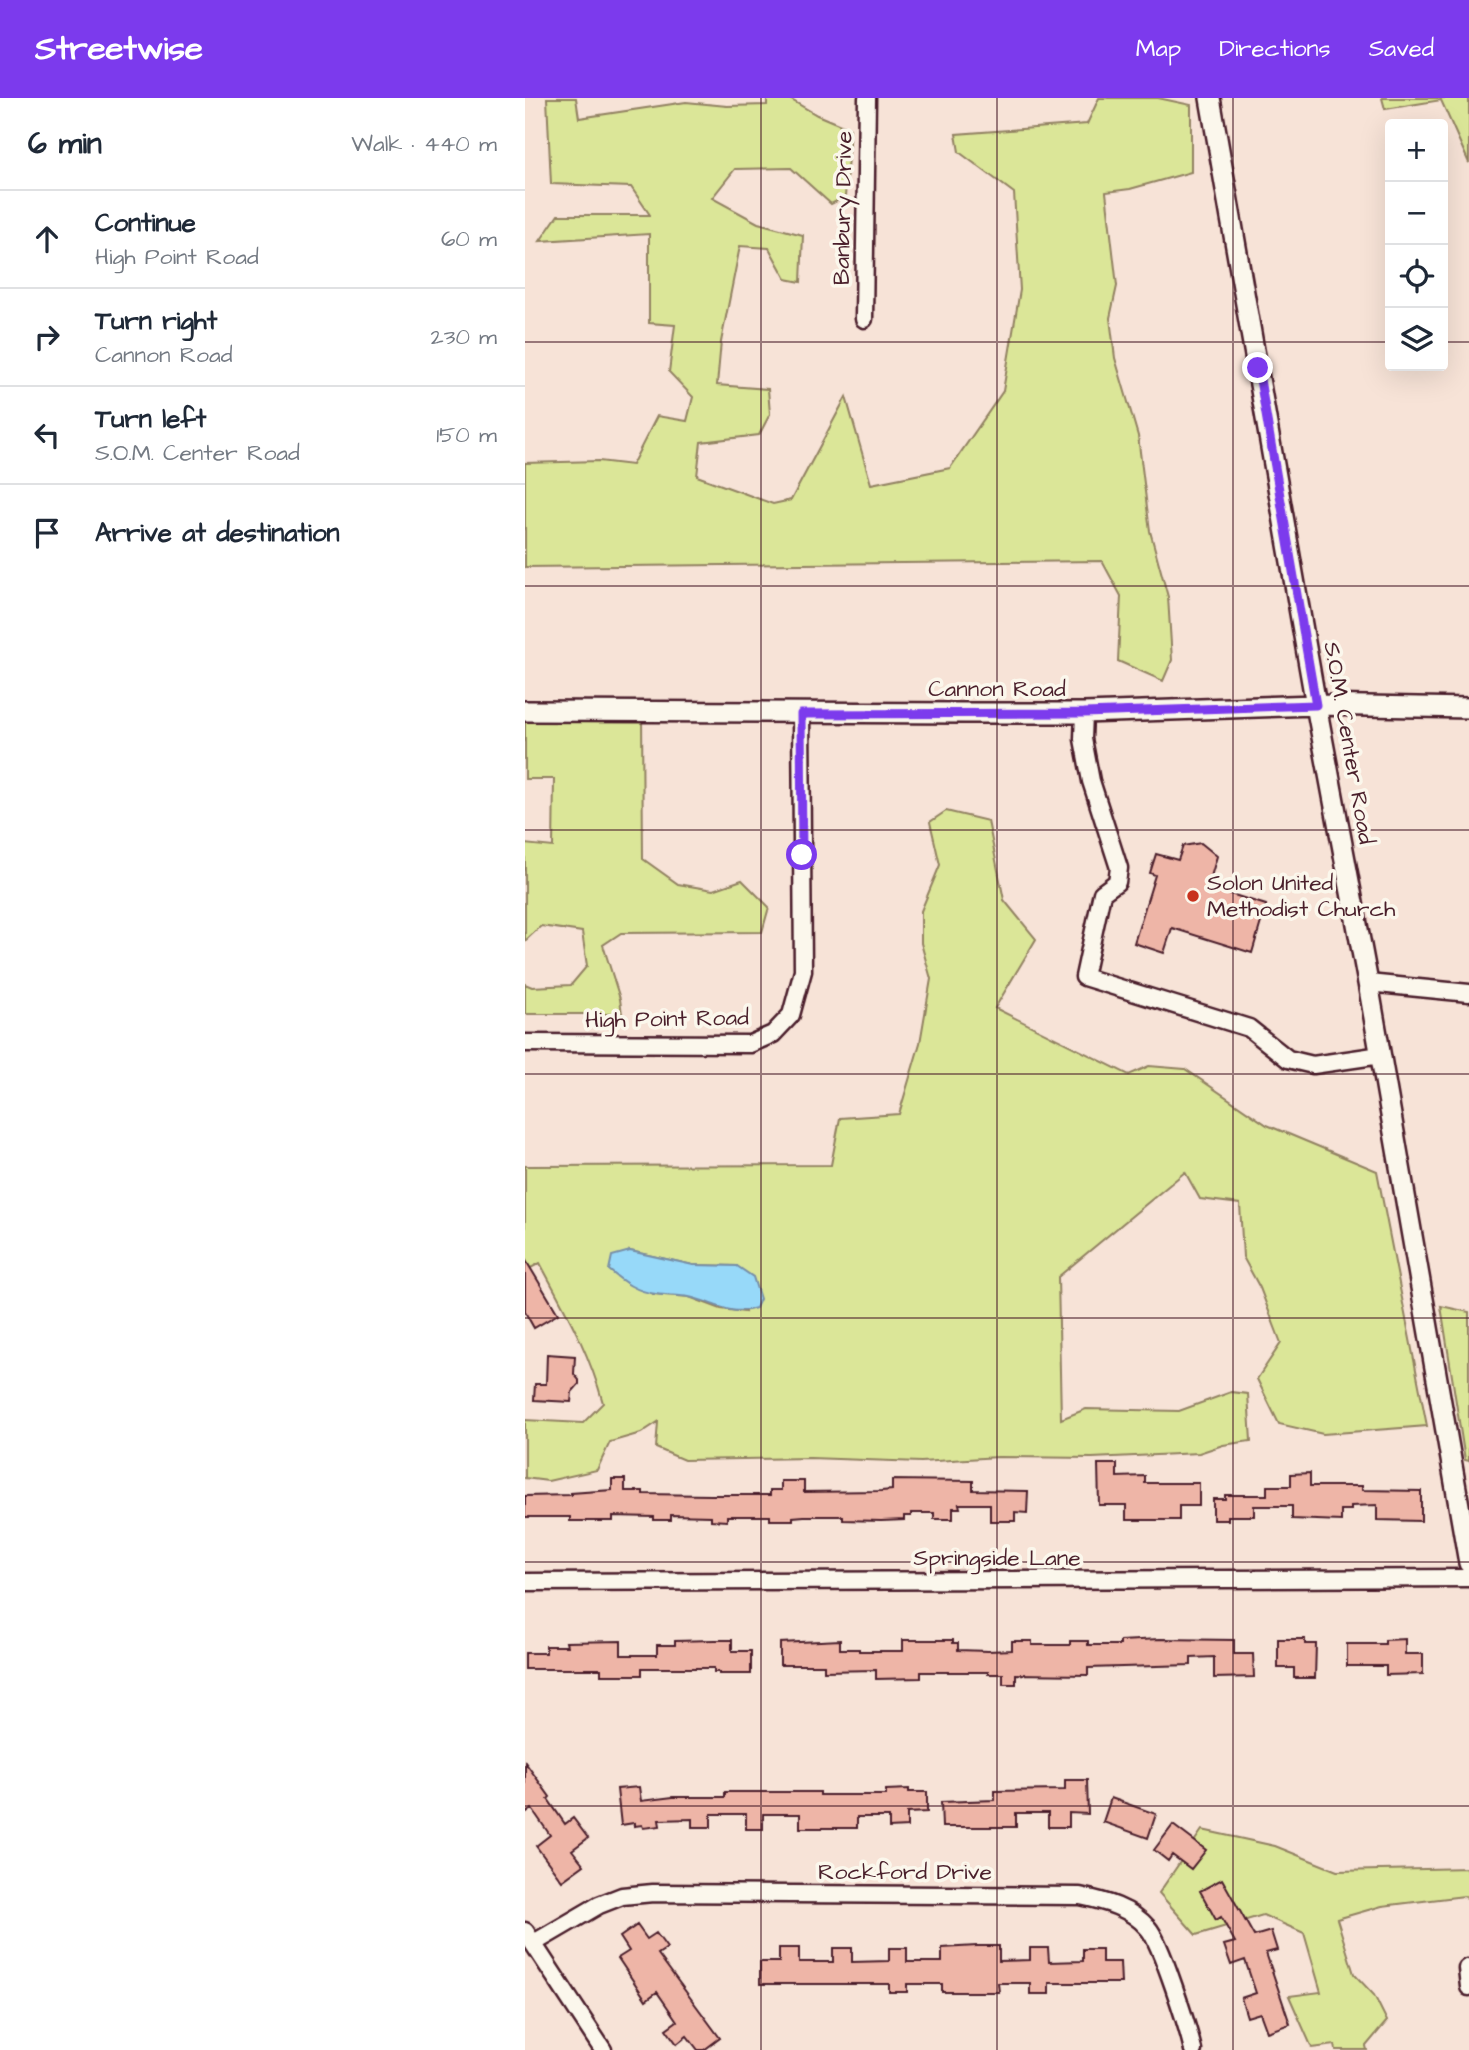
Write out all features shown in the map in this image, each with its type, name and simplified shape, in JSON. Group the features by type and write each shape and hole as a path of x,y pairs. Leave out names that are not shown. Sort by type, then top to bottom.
{"main road":[{"name":"S.O.M. Center Road","path":"1210,98 1469,1563"},
{"name":"Cannon Road","path":"525,711 801,714 1084,713 1316,705 1469,708"}],"street":[{"name":"Banbury Drive","path":"864,319 867,98"},
{"path":"1084,713 1083,739 1091,780 1119,867 1117,882 1102,893 1084,977 1249,1028 1287,1059 1313,1065 1381,1055"},
{"name":"High Point Road","path":"525,1044 750,1044 773,1034 792,1015 803,971 801,714"},
{"path":"1368,983 1469,993"},
{"name":"Springside Lane","path":"525,1582 1469,1578"},
{"name":"Rockford Drive","path":"529,1937 622,1896 653,1893 1080,1896 1110,1902 1149,1928 1160,1951 1193,2050"},
{"path":"529,1937 603,2050"},
{"path":"1467,1968 1469,1987"}],"green space":[{"path":"547,98 576,98 579,118 686,102 727,106 767,105 767,98 788,98 817,115 850,129 845,197 831,204 791,168 735,169 712,198 758,223 803,235 801,282 786,279 769,248 740,246 721,342 717,385 768,389 770,414 759,435 701,442 697,476 773,504 791,500 846,397 871,484 950,468 1003,391 1020,290 1014,193 959,152 956,134 1087,124 1099,98 1158,98 1191,105 1191,172 1130,189 1106,192 1117,286 1110,318 1115,358 1138,436 1150,531 1168,597 1172,660 1163,681 1118,661 1121,596 1102,561 525,567 525,463 599,461 632,465 657,416 687,421 693,397 669,372 675,325 649,323 649,234 540,241 558,215 650,215 631,187 551,184"},
{"path":"1382,98 1469,98 1469,163 1441,100 1385,109"},
{"path":"642,712 643,859 678,884 713,890 742,880 769,907 762,932 621,933 603,945 622,1014 525,1014 525,984 532,987 571,985 587,966 582,932 541,926 525,941 525,844 553,847 554,779 525,779 525,717"},
{"path":"946,811 988,821 1004,900 1036,939 995,1008 1129,1075 1149,1066 1185,1069 1267,1125 1377,1171 1427,1426 1323,1434 1279,1424 1257,1379 1281,1343 1260,1288 1243,1257 1240,1204 1200,1199 1185,1172 1058,1277 1061,1419 1086,1409 1179,1411 1231,1392 1248,1394 1251,1441 1223,1445 1199,1453 1092,1458 998,1457 921,1462 810,1458 684,1460 656,1448 658,1422 641,1433 610,1442 597,1470 548,1481 525,1478 525,1420 583,1423 603,1403 583,1348 540,1263 525,1271 525,1166 831,1165 840,1118 899,1114 920,1043 931,979 921,943 921,911 940,865 930,822","holes":["630,1251 693,1265 737,1266 745,1312 721,1309 689,1297 653,1294"]},
{"path":"1441,1306 1469,1312 1469,1461 1465,1460"},
{"path":"1202,1830 1275,1846 1337,1871 1469,1868 1469,1900 1464,1896 1382,1906 1337,1919 1354,1974 1374,1995 1387,2021 1366,2046 1367,2050 1336,2050 1335,2045 1312,2048 1289,1996 1321,1992 1304,1933 1263,1915 1196,1935 1159,1893"}],"water":[{"path":"630,1251 693,1265 737,1266 753,1277 760,1299 756,1308 738,1311 689,1297 660,1295 636,1289 609,1270 612,1256"}],"building":[{"name":"Solon United Methodist Church","path":"1201,843 1217,856 1208,887 1266,905 1252,953 1172,928 1164,953 1134,943 1155,875 1150,873 1156,854 1178,860 1183,846"},
{"path":"525,1259 558,1314 534,1328 525,1312"},
{"path":"547,1354 575,1356 574,1374 579,1384 572,1392 571,1402 534,1400 535,1384 546,1384"},
{"path":"1098,1464 1117,1464 1117,1477 1145,1476 1145,1483 1199,1483 1199,1506 1179,1506 1179,1520 1126,1520 1126,1505 1099,1505"},
{"path":"1310,1473 1310,1486 1362,1486 1362,1490 1421,1491 1421,1521 1377,1520 1377,1505 1351,1506 1351,1510 1341,1510 1341,1521 1292,1519 1292,1506 1254,1506 1254,1516 1228,1516 1228,1520 1213,1520 1213,1499 1225,1499 1225,1495 1267,1495 1267,1486 1291,1486 1291,1474"},
{"path":"612,1479 625,1479 625,1491 643,1491 643,1494 711,1495 770,1495 770,1490 781,1490 781,1481 804,1481 804,1492 892,1490 892,1480 973,1481 973,1490 1028,1491 1027,1513 1015,1512 1015,1521 990,1521 990,1504 959,1504 960,1508 953,1508 953,1519 934,1519 934,1513 911,1513 911,1516 904,1516 904,1520 881,1521 843,1520 843,1516 804,1516 793,1517 793,1520 770,1520 770,1516 727,1516 727,1521 711,1520 711,1516 671,1515 671,1520 613,1516 613,1521 525,1517 525,1496 571,1495 612,1490"},
{"path":"1278,1639 1305,1639 1305,1644 1316,1644 1315,1678 1294,1678 1294,1668 1278,1668"},
{"path":"1405,1639 1405,1654 1423,1654 1423,1674 1386,1675 1386,1666 1347,1666 1347,1644 1385,1644 1385,1640"},
{"path":"732,1640 732,1651 751,1651 751,1674 719,1674 714,1672 714,1668 642,1668 642,1675 601,1675 601,1669 525,1669 525,1653 546,1653 546,1646 567,1646 566,1642 621,1641 621,1655 657,1655 657,1645 675,1645 675,1641"},
{"path":"840,1640 840,1649 903,1651 903,1640 953,1640 953,1643 958,1643 958,1650 988,1651 1012,1650 1012,1641 1032,1641 1032,1645 1070,1645 1070,1641 1088,1641 1088,1645 1120,1645 1120,1641 1234,1640 1234,1654 1253,1654 1254,1677 1214,1678 1214,1657 1191,1658 1191,1665 1088,1668 1088,1675 1016,1674 1016,1684 1003,1684 1003,1674 988,1672 921,1672 921,1678 876,1679 876,1670 824,1671 824,1665 780,1665 780,1643"},
{"path":"525,1762 565,1824 573,1818 588,1838 572,1850 584,1865 562,1881 536,1846 550,1835 532,1809 525,1813"},
{"path":"1065,1780 1087,1780 1088,1814 1069,1813 1069,1827 1048,1827 1048,1813 1016,1813 1016,1827 942,1827 941,1802 995,1800 995,1791 1065,1790"},
{"path":"639,1787 641,1801 673,1797 725,1797 725,1792 886,1795 886,1790 909,1789 909,1792 927,1792 927,1812 907,1813 907,1827 889,1828 889,1817 857,1817 857,1828 800,1828 800,1814 763,1814 763,1829 746,1829 746,1814 711,1814 711,1827 692,1827 692,1819 659,1820 660,1826 643,1828 642,1825 634,1826 634,1823 621,1825 617,1789"},
{"path":"1111,1798 1156,1814 1148,1838 1103,1822"},
{"path":"1173,1825 1206,1850 1191,1869 1172,1855 1168,1861 1154,1850"},
{"path":"1222,1879 1254,1936 1271,1931 1277,1950 1266,1953 1290,2024 1267,2032 1260,2013 1247,2017 1241,1998 1256,1993 1245,1960 1231,1965 1224,1945 1235,1942 1221,1917 1216,1920 1200,1891"},
{"path":"637,1925 647,1939 656,1933 667,1948 658,1954 720,2038 704,2050 698,2050 687,2036 677,2044 666,2029 677,2021 657,1992 646,2000 618,1958 629,1951 620,1937"},
{"path":"999,1946 999,1961 1030,1960 1030,1948 1048,1948 1049,1962 1083,1961 1083,1949 1102,1949 1102,1962 1120,1962 1121,1983 1049,1983 1049,1994 1030,1994 1030,1983 998,1983 999,1992 942,1992 942,1984 907,1984 907,1992 889,1992 889,1984 760,1984 760,1962 779,1962 779,1948 799,1948 799,1962 833,1962 833,1948 852,1948 852,1962 889,1961 889,1948 907,1948 907,1962 942,1962 942,1948"}],"place":[{"name":"Solon United Methodist Church","path":"1193,896"}],"route":[{"path":"802,855 801,714 1084,713 1316,705 1258,368"}]}
